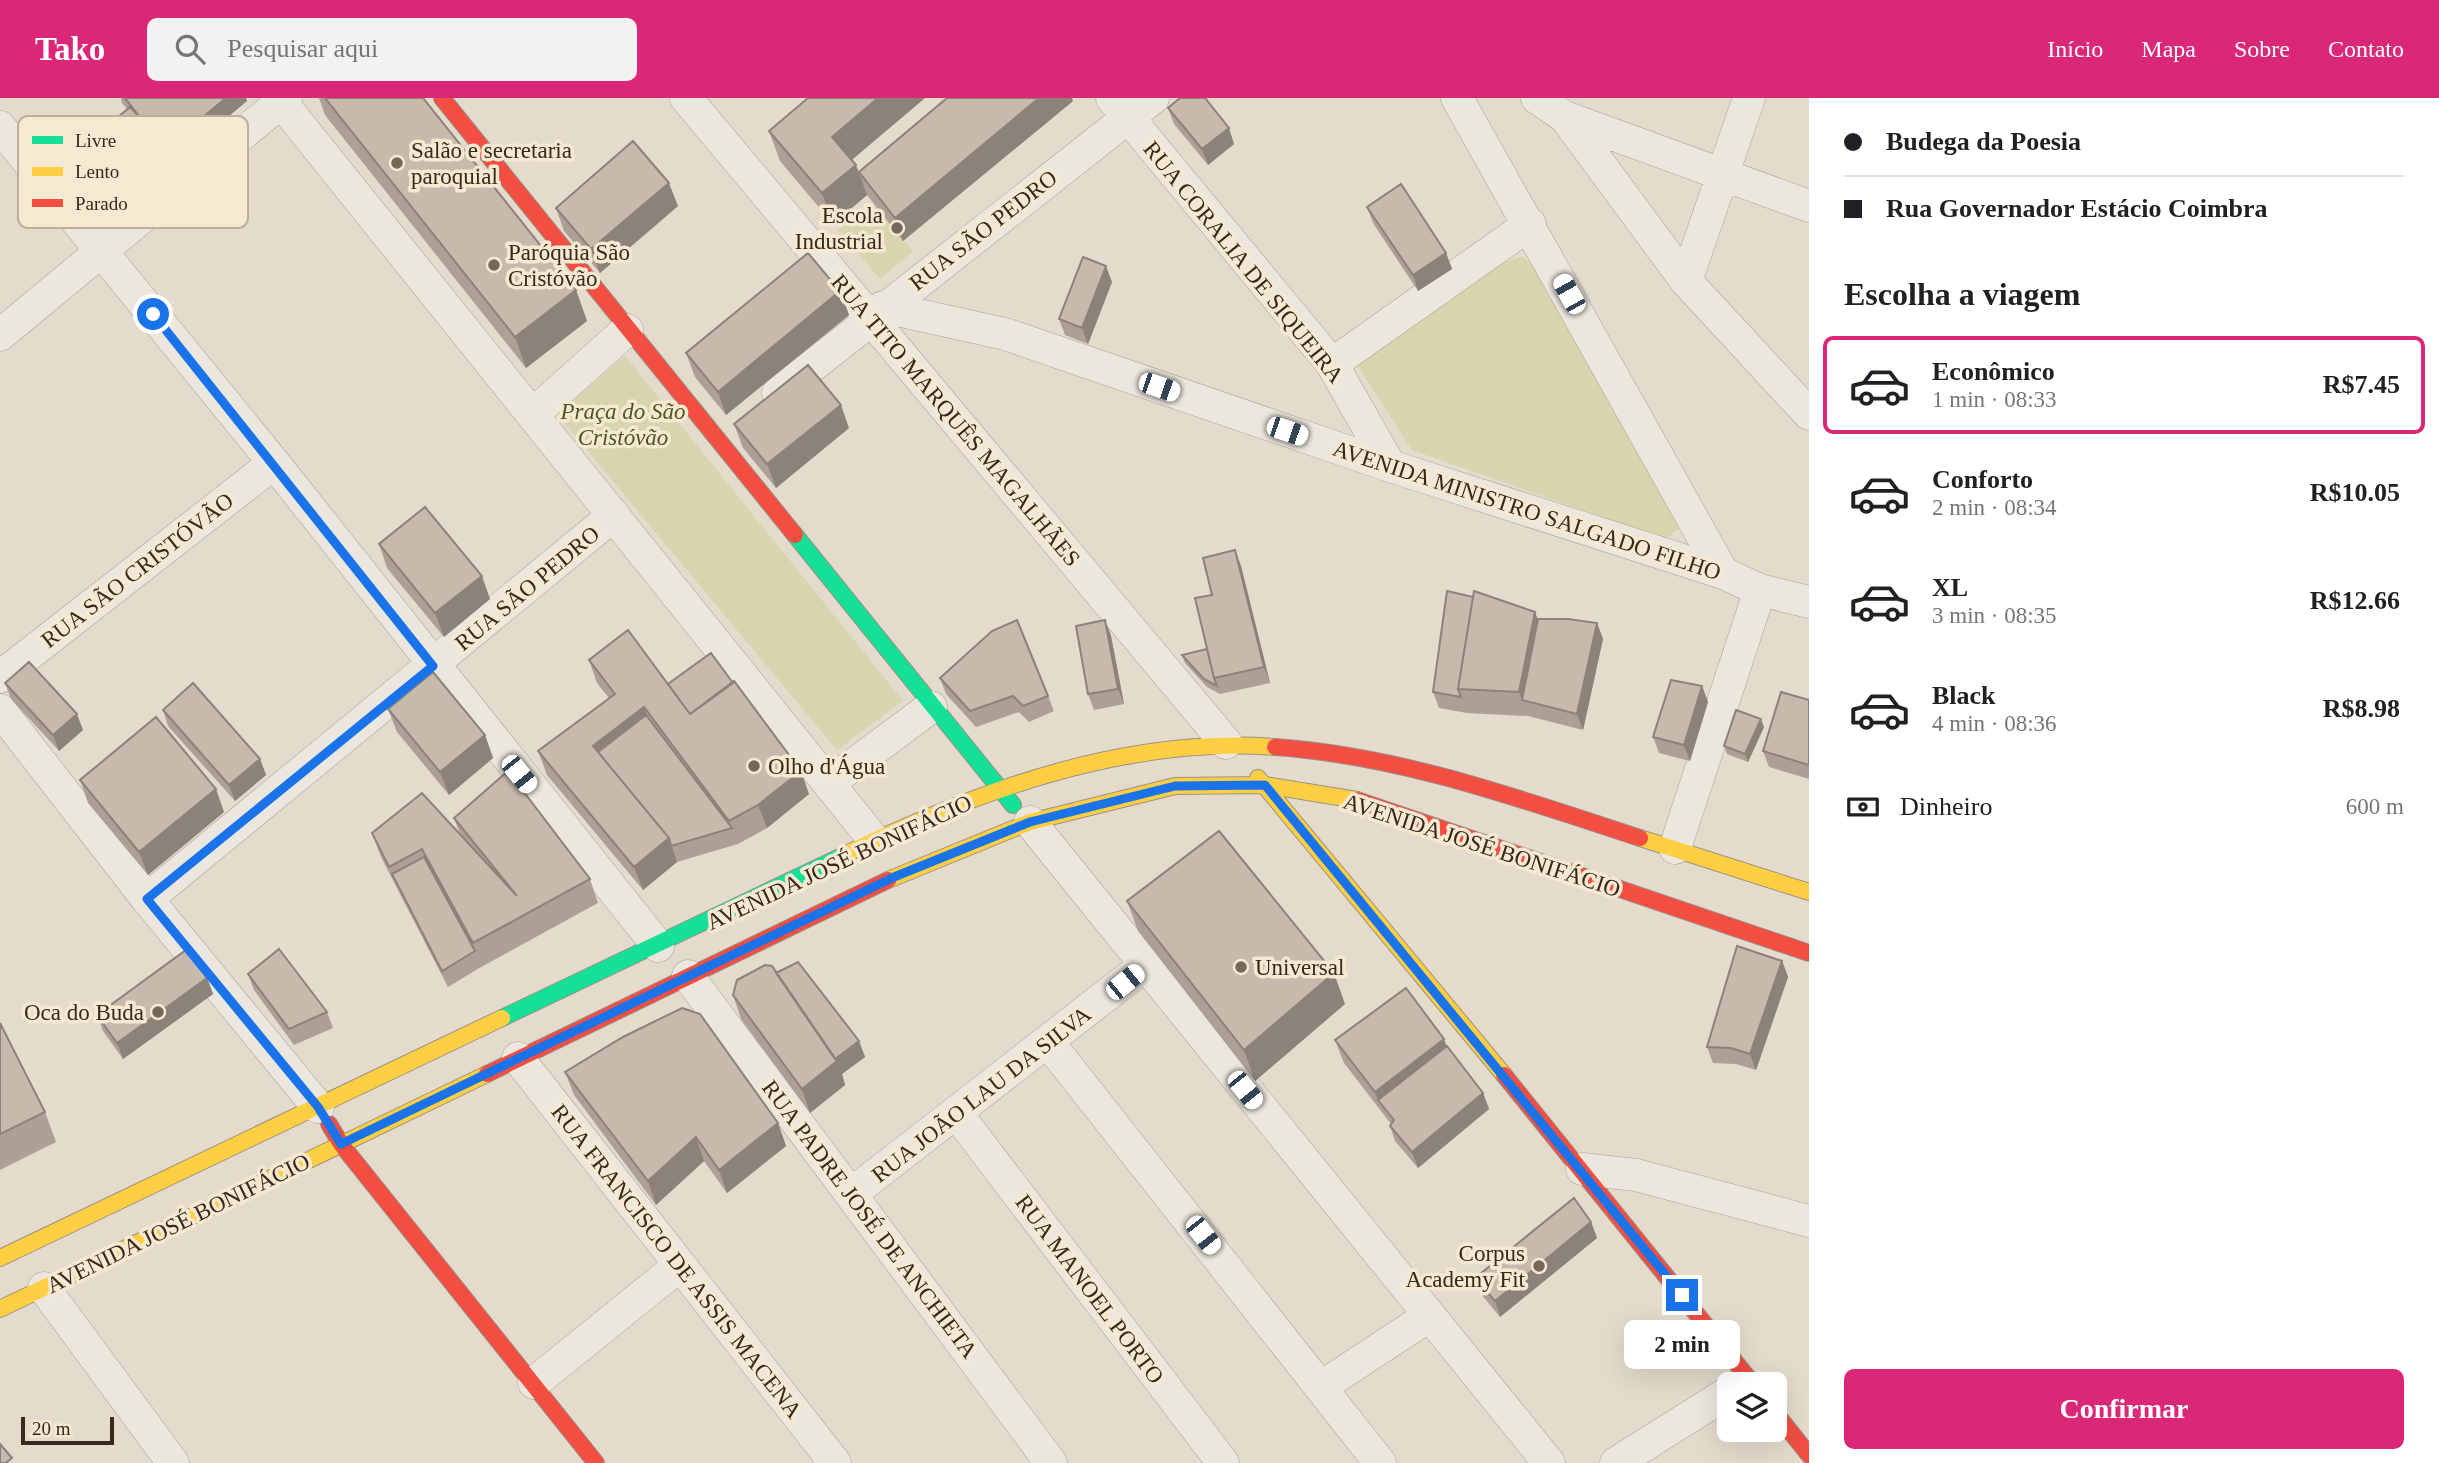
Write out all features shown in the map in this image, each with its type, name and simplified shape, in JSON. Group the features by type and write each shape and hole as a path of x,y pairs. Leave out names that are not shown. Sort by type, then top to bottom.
{"main road":[{"path":"442,98 627,330 737,426 931,707 997,790 1030,822"},
{"name":"AVENIDA JOSÉ BONIFÁCIO","path":"0,1258 658,946 874,840 997,790 1100,761 1336,751 1442,774 1809,892"},
{"path":"1239,757 1581,1168 1734,1372"},
{"name":"AVENIDA JOSÉ BONIFÁCIO","path":"0,1309 894,877 1030,822 1175,786 1265,785 1357,800 1809,953"},
{"path":"318,1107 341,1144 596,1463"},
{"path":"1787,1427 1809,1455"}],"street":[{"name":"RUA TITO MARQUÊS MAGALHÃES","path":"686,98 877,313 1239,757"},
{"name":"RUA SÃO PEDRO","path":"737,426 877,313 1119,108 1153,98"},
{"path":"1537,98 1565,117 1725,173 1809,206"},
{"path":"1686,281 1725,173 1748,98"},
{"path":"248,129 283,100 874,840"},
{"path":"1470,104 1530,224 1723,573"},
{"name":"RUA CORALIA DE SIQUEIRA","path":"1119,108 1332,364 1390,466"},
{"path":"1565,117 1686,281 1809,414"},
{"path":"0,127 18,149"},
{"path":"1332,364 1530,224"},
{"path":"84,228 658,946"},
{"path":"0,335 129,228"},
{"name":"AVENIDA MINISTRO SALGADO FILHO","path":"877,313 1005,334 1390,466 1723,573 1760,590 1809,602"},
{"path":"533,414 627,330"},
{"name":"RUA SÃO CRISTÓVÃO","path":"0,677 274,463"},
{"name":"RUA SÃO PEDRO","path":"147,899 614,515"},
{"path":"1675,848 1760,590"},
{"path":"829,783 931,707"},
{"path":"0,710 147,899 318,1107"},
{"path":"1030,822 1549,1463"},
{"name":"RUA JOÃO LAU DA SILVA","path":"851,1194 1144,966"},
{"name":"RUA PADRE JOSÉ DE ANCHIETA","path":"688,976 1051,1463"},
{"path":"1048,1042 1380,1463"},
{"name":"RUA FRANCISCO DE ASSIS MACENA","path":"519,1058 835,1463"},
{"name":"RUA MANOEL PORTO","path":"957,1114 1223,1463"},
{"path":"1581,1168 1636,1175 1809,1221"},
{"path":"534,1383 680,1265"},
{"path":"44,1288 173,1463"},
{"path":"1321,1387 1429,1316"},
{"path":"1616,1463 1717,1401"}],"green space":[{"path":"871,202 913,251 880,279 838,230"},
{"path":"1523,257 1542,269 1680,528 1665,539 1412,450 1357,365 1498,263"},
{"name":"Praça do São Cristóvão","path":"625,356 903,701 837,750 557,414"}],"building":[{"path":"125,98 226,98 204,116 139,116"},
{"path":"325,98 423,98 576,290 515,337"},
{"path":"808,98 878,98 832,137 856,165 822,193 769,131"},
{"path":"947,98 1039,98 895,218 859,172"},
{"path":"1180,98 1205,98 1229,128 1202,149 1168,108"},
{"path":"130,107 138,116 119,116"},
{"path":"633,141 669,183 591,249 556,208"},
{"path":"1401,184 1446,253 1413,275 1367,207"},
{"path":"808,253 840,291 718,392 686,353"},
{"path":"1083,257 1106,266 1082,328 1059,319"},
{"path":"808,365 841,405 767,464 734,424"},
{"path":"425,507 482,576 435,613 379,544"},
{"path":"1235,550 1264,667 1214,678 1195,598 1212,595 1203,558"},
{"path":"1447,591 1473,597 1458,689 1461,697 1433,692"},
{"path":"1474,591 1535,612 1519,692 1458,689"},
{"path":"1538,619 1597,623 1577,714 1522,700"},
{"path":"1017,620 1048,696 1023,706 1013,696 970,711 940,678 992,631"},
{"path":"1105,620 1118,689 1088,694 1076,626"},
{"path":"628,630 690,714 734,681 801,771 758,805 729,821 644,707 593,746 669,838 634,867 538,751 615,694 589,660"},
{"path":"1207,649 1217,686 1204,679 1182,655"},
{"path":"711,653 733,683 690,714 668,684"},
{"path":"29,662 77,714 53,735 5,683"},
{"path":"433,672 485,735 440,772 388,709"},
{"path":"1671,680 1702,686 1684,745 1653,737"},
{"path":"193,683 260,759 229,785 163,710"},
{"path":"1781,692 1809,700 1809,765 1763,751"},
{"path":"1736,710 1761,719 1745,754 1724,746"},
{"path":"646,715 732,828 671,846 669,838 598,752"},
{"path":"156,717 216,789 139,852 80,780"},
{"path":"508,771 590,879 473,943 422,849 389,867 372,833 422,793 517,896 454,818"},
{"name":"Universal","path":"1219,831 1334,973 1244,1050 1127,901"},
{"path":"424,857 475,951 442,971 392,874"},
{"path":"1737,946 1782,961 1750,1054 1731,1048 1707,1047"},
{"path":"279,949 327,1012 289,1029 248,974"},
{"path":"186,950 207,978 117,1043 97,1015"},
{"path":"798,962 859,1041 835,1059 776,973"},
{"path":"765,965 772,966 837,1061 802,1089 733,995 737,980"},
{"path":"1406,988 1444,1039 1375,1092 1335,1040"},
{"path":"682,1008 700,1014 778,1123 719,1170 696,1137 648,1181 565,1072 623,1037"},
{"path":"0,1023 45,1112 0,1134"},
{"path":"1447,1046 1483,1093 1412,1152 1390,1126 1394,1120 1378,1100"},
{"path":"1574,1198 1591,1222 1495,1301 1475,1278"},
{"path":"0,1444 12,1458 6,1463 0,1463"}],"traffic: fast":[{"path":"795,535 1013,805"},
{"path":"502,1018 844,855"}],"traffic: slow":[{"path":"844,855 946,810 1000,790 1108,759 1164,750 1219,746 1275,747"},
{"path":"1258,778 1504,1075"},
{"path":"888,880 1030,822 1175,786 1265,785 1357,800"},
{"path":"1640,838 1809,892"},
{"path":"0,1258 502,1018"},
{"path":"0,1309 487,1074"}],"traffic: jam":[{"path":"442,98 795,535"},
{"path":"1275,747 1322,752 1415,769 1505,794 1640,838"},
{"path":"1357,800 1809,953"},
{"path":"487,1074 888,880"},
{"path":"1504,1075 1743,1372"},
{"path":"329,1124 341,1144 596,1463"},
{"path":"1787,1427 1809,1455"}],"place":[{"name":"Salão e secretaria paroquial","path":"397,163"},
{"name":"Escola Industrial","path":"897,228"},
{"name":"Paróquia São Cristóvão","path":"494,265"},
{"name":"Olho d'Água","path":"754,766"},
{"name":"Universal","path":"1241,967"},
{"name":"Oca do Buda","path":"158,1012"},
{"name":"Corpus Academy Fit","path":"1539,1266"}],"route":[{"path":"153,314 433,666 147,899 318,1107 341,1144 894,877 1030,822 1175,786 1265,785 1581,1168 1682,1295"}]}
